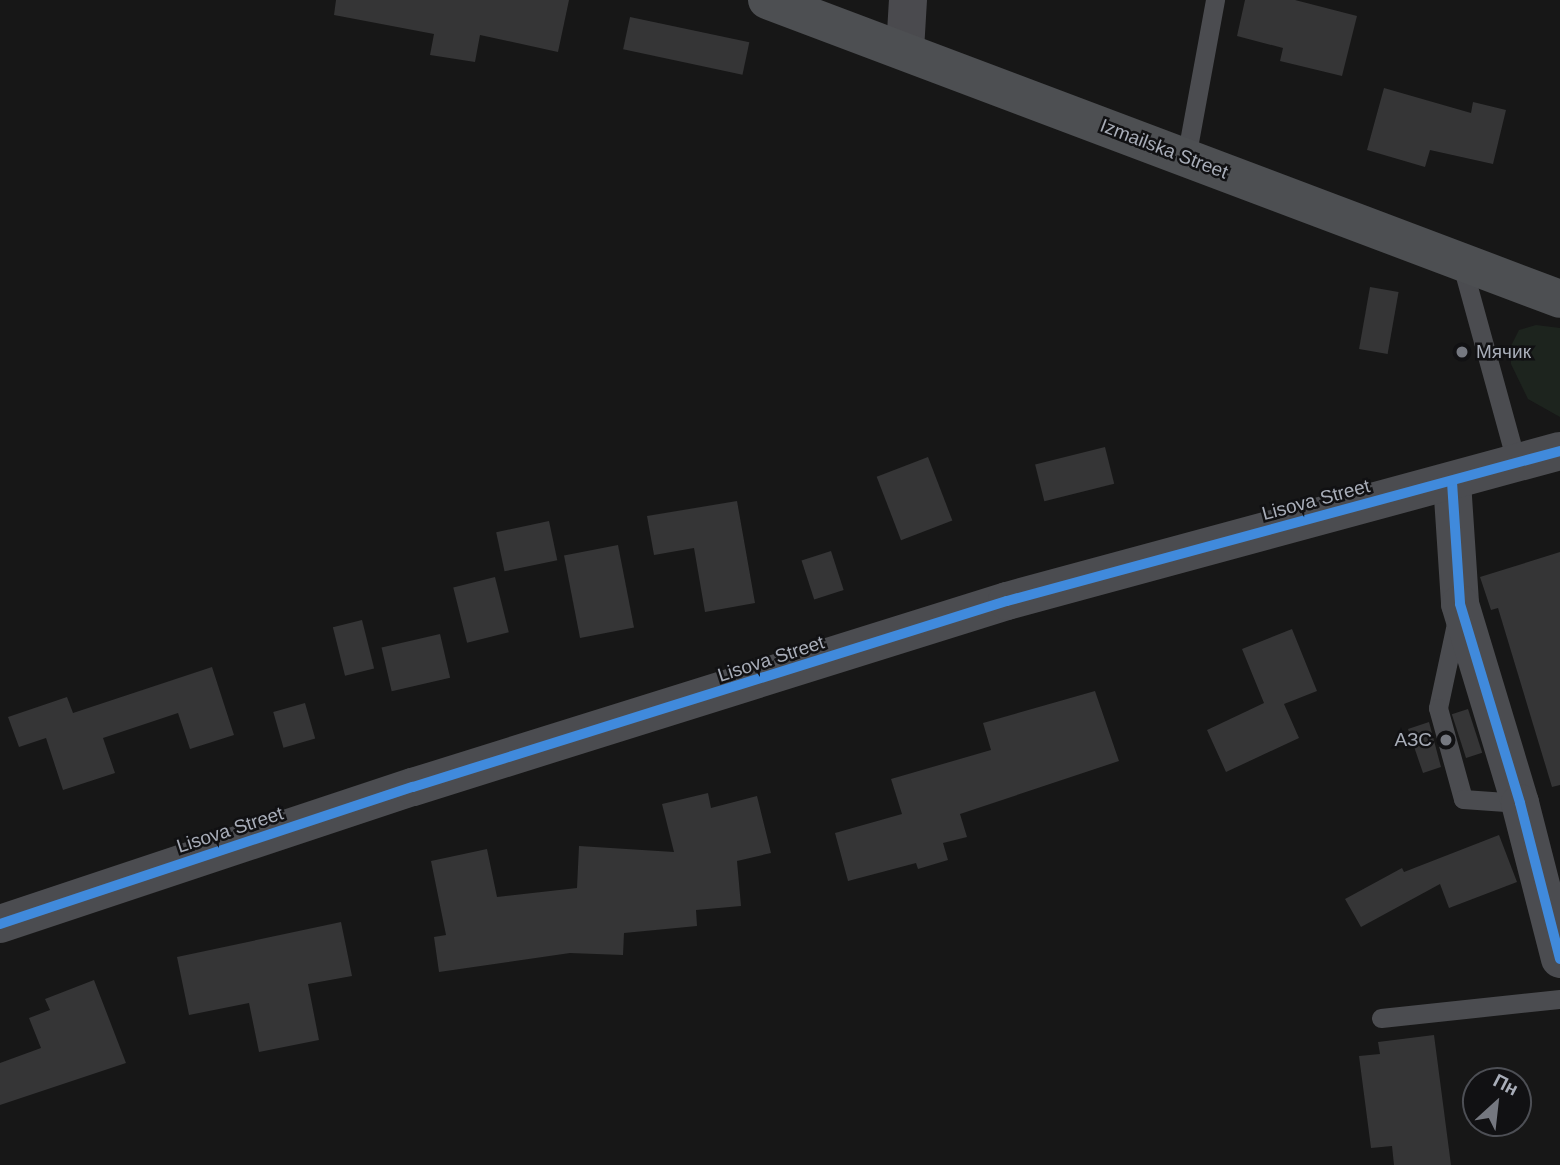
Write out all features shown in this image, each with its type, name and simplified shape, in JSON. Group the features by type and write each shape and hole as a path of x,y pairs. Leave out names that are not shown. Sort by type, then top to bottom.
{"main road":[{"name":"Izmailska Street","path":"767,0 905,50 1462,265 1560,299"},
{"path":"905,50 908,0"}],"street":[{"name":"Lisova Street","path":"0,924 413,787 1007,601 1560,451"},
{"path":"1451,482 1460,604 1520,803 1560,959"}],"lane":[{"path":"1186,158 1215,0"},
{"path":"1462,265 1517,464"},
{"path":"1460,604 1438,708 1463,799 1520,803"},
{"path":"1381,1018 1560,999"}],"shaded area":[{"path":"1536,325 1560,328 1560,417 1528,399 1511,364 1511,346 1519,330"}],"building":[{"path":"336,0 569,0 558,52 480,35 475,62 430,55 434,34 334,15"},
{"path":"1245,0 1295,0 1357,16 1342,76 1280,61 1283,48 1237,36"},
{"path":"630,17 749,42 742,75 623,49"},
{"path":"1384,88 1471,113 1473,102 1506,110 1493,164 1430,150 1425,167 1367,150"},
{"path":"1370,287 1399,292 1388,354 1359,349"},
{"path":"1105,447 1114,484 1044,501 1035,464"},
{"path":"928,457 952,520 901,540 877,477"},
{"path":"737,501 755,603 705,612 694,548 654,555 647,516"},
{"path":"549,521 557,560 504,571 496,532"},
{"path":"618,545 634,627 580,638 564,555"},
{"path":"831,551 844,590 814,600 802,561"},
{"path":"1560,552 1560,785 1552,787 1498,608 1491,610 1480,577"},
{"path":"495,577 509,632 467,643 453,587"},
{"path":"362,620 374,669 345,676 333,627"},
{"path":"1292,629 1317,691 1284,704 1299,738 1226,772 1207,730 1264,703 1242,649"},
{"path":"440,634 450,678 392,691 382,647"},
{"path":"212,667 234,735 190,749 178,713 103,738 115,773 63,790 46,738 19,747 8,717 67,697 73,713"},
{"path":"1095,691 1119,761 960,814 967,837 943,843 948,860 918,869 916,863 848,881 835,833 902,814 891,779 991,750 983,723"},
{"path":"305,703 315,739 283,748 273,712"},
{"path":"1468,709 1482,753 1466,758 1452,714"},
{"path":"1429,722 1441,767 1423,773 1408,729"},
{"path":"708,793 711,808 757,796 771,853 737,861 741,906 696,910 697,926 624,933 623,955 570,953 439,972 434,937 446,935 431,861 487,849 497,897 577,888 579,846 674,852 662,804"},
{"path":"1499,835 1517,882 1449,908 1440,884 1361,927 1345,899 1402,868 1404,872"},
{"path":"341,922 352,976 308,984 319,1040 259,1052 249,1003 189,1015 177,957"},
{"path":"94,980 126,1063 0,1105 0,1063 41,1048 29,1018 50,1010 45,999"},
{"path":"1434,1035 1451,1165 1394,1165 1392,1146 1371,1148 1359,1056 1380,1054 1378,1042"}],"cycle path":[{"path":"0,924 413,787 1007,601 1560,451"},
{"path":"1452,482 1460,604 1520,803 1560,959"}],"place":[{"name":"Мячик","path":"1462,352"},
{"name":"АЗС","path":"1446,740"}]}
